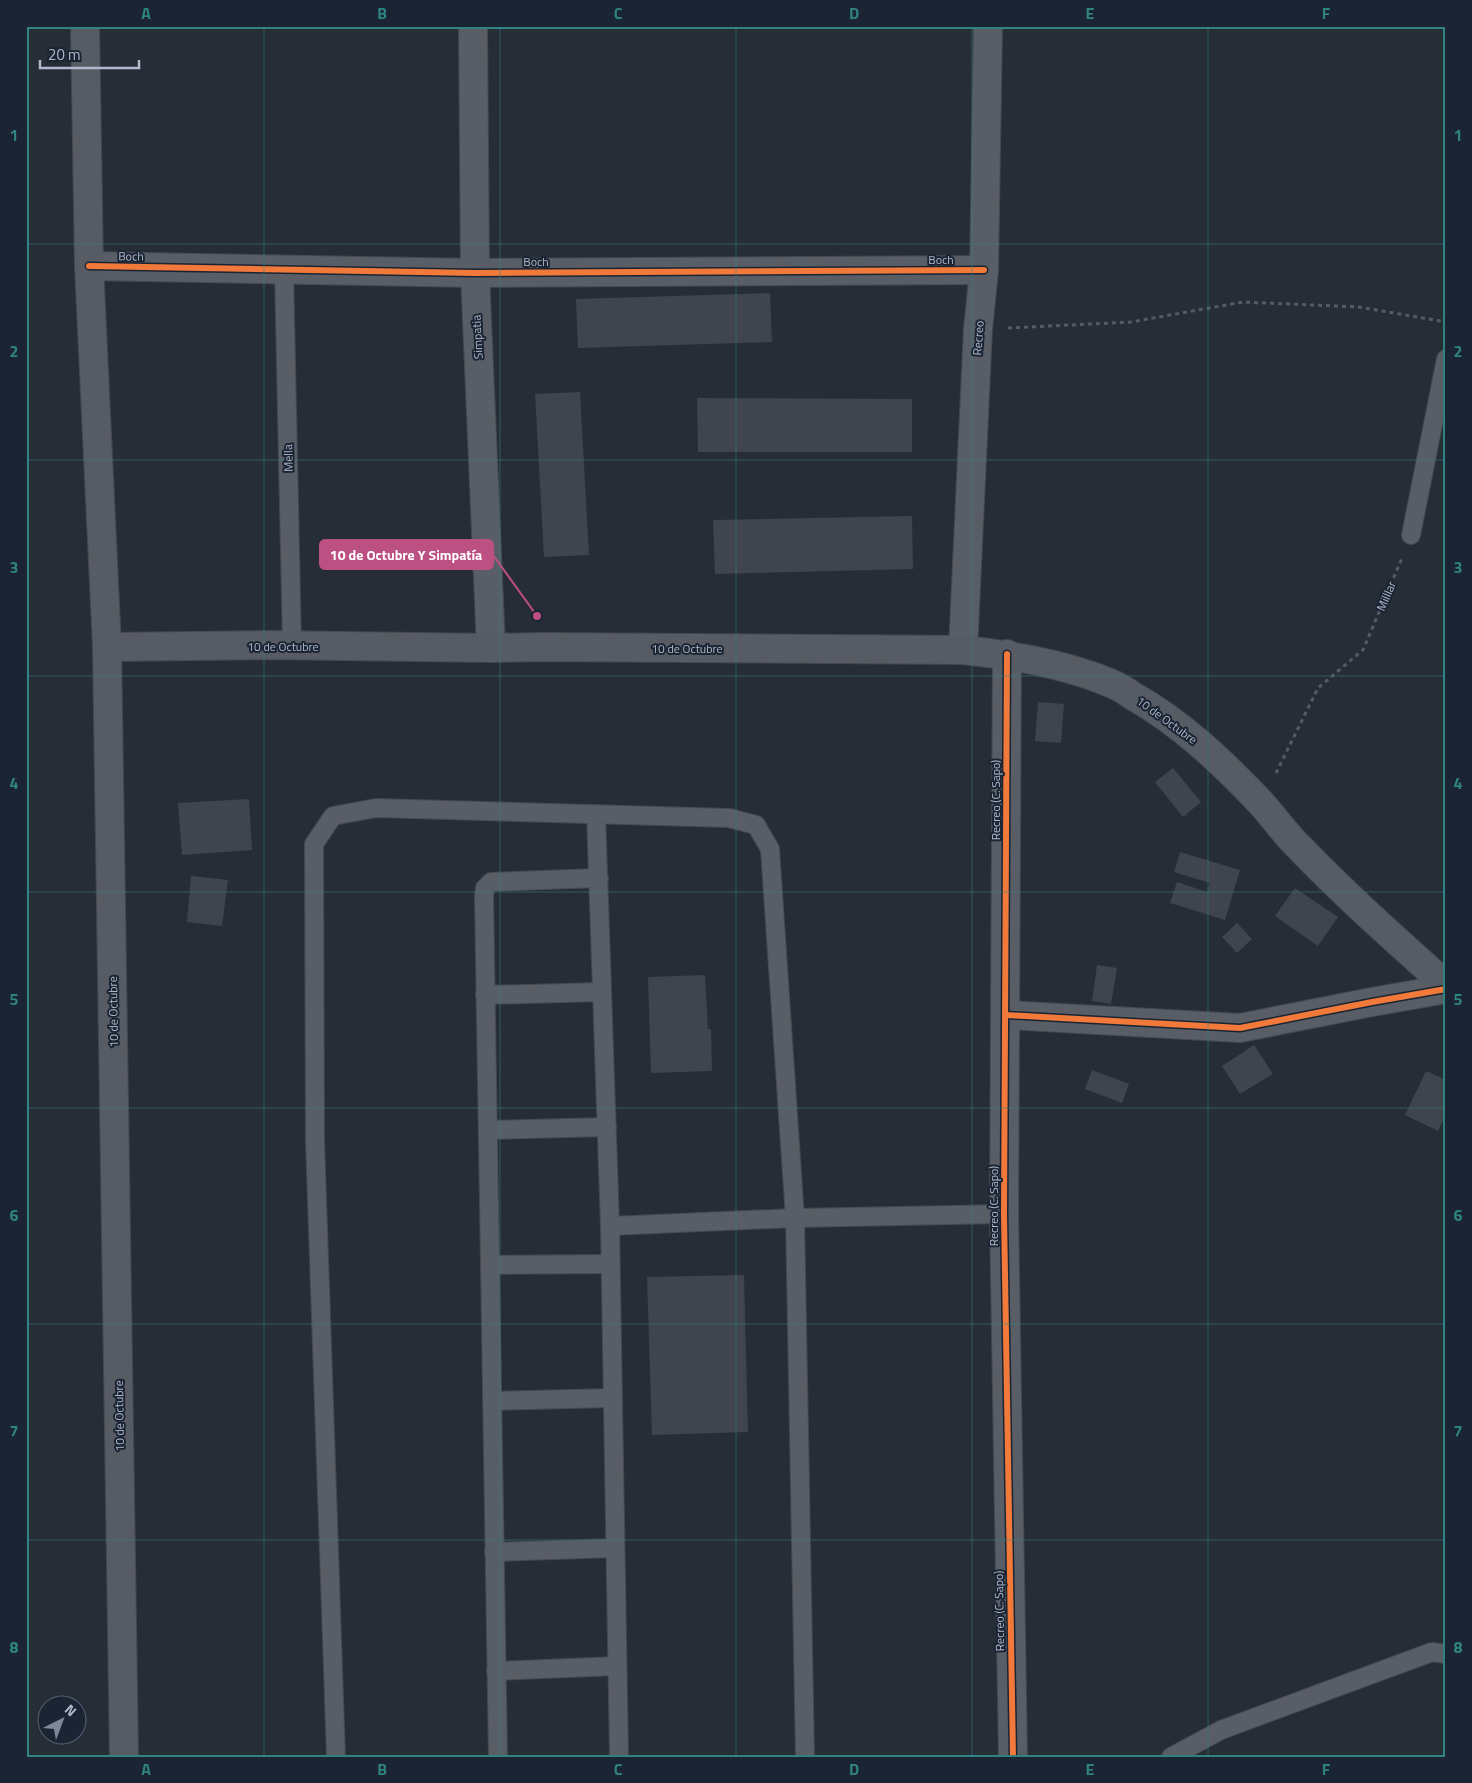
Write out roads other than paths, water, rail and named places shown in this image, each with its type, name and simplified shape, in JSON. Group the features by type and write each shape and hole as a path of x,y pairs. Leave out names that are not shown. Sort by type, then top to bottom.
{"main road":[{"path":"85,26 89,266 107,647"},
{"name":"10 de Octubre","path":"124,1757 107,647 491,648 540,646 963,650 1007,654 1062,667 1111,683 1150,705 1180,727 1261,803 1298,847 1390,935 1446,985"}],"street":[{"name":"Simpatia","path":"473,26 475,273 491,648"},
{"name":"Recreo","path":"963,650 978,329 984,270 988,26"},
{"name":"Boch","path":"89,266 475,273 984,270"},
{"name":"Recreo (C. Sapo)","path":"1007,654 1004,1214 1012,1757"},
{"path":"1006,1015 1240,1028 1446,989"}],"lane":[{"name":"Mella","path":"284,270 292,646"},
{"path":"1411,535 1446,360"},
{"path":"336,1757 315,1141 314,844 332,816 376,808 729,818 756,825 770,849 795,1218 805,1757"},
{"path":"596,814 610,1226 619,1757"},
{"path":"498,1757 484,896 485,888 491,882 598,878"},
{"path":"485,995 602,992"},
{"path":"488,1130 607,1127"},
{"path":"610,1226 795,1218 1004,1214"},
{"path":"490,1265 610,1264"},
{"path":"492,1401 613,1398"},
{"path":"494,1552 615,1548"},
{"path":"1171,1757 1229,1727 1432,1652 1446,1654"},
{"path":"496,1671 617,1666"}],"place":[{"name":"10 de Octubre Y Simpatía","path":"537,616"}]}
